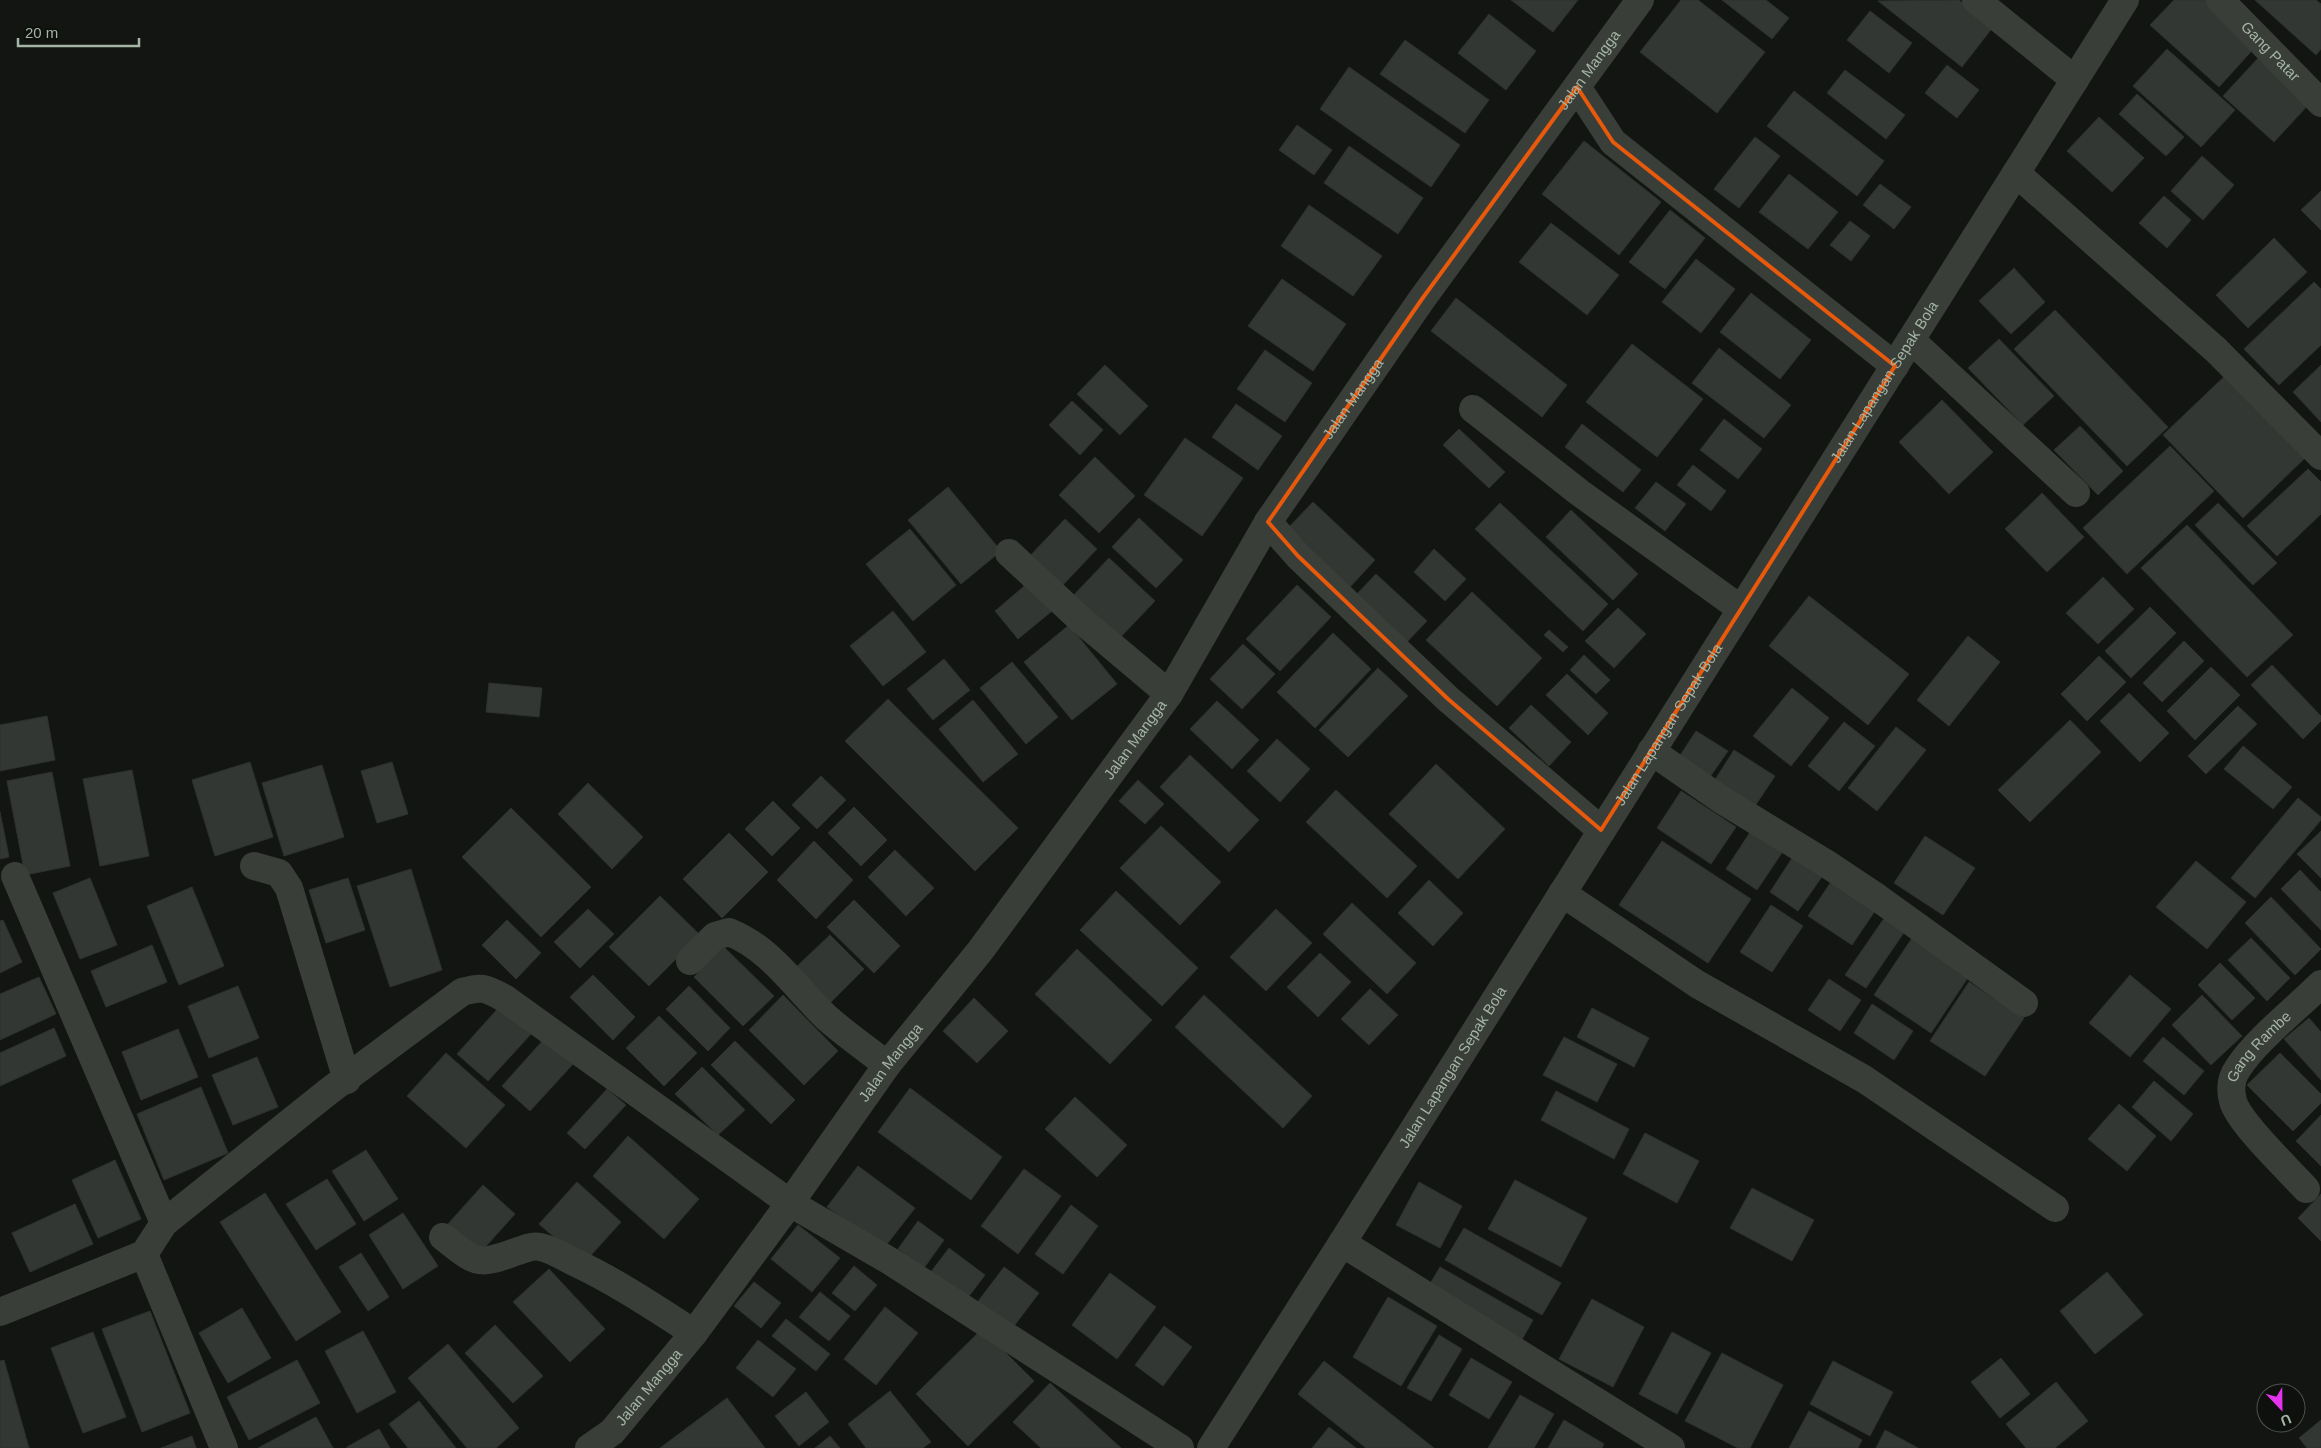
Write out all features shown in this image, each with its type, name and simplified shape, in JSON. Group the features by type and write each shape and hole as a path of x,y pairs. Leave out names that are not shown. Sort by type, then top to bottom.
{"street":[{"name":"Jalan Mangga","path":"589,1448 618,1440 790,1203 886,1065 980,951 1169,694 1268,522 1422,299 1640,0"},
{"path":"1976,0 2075,80"},
{"name":"Jalan Lapangan Sepak Bola","path":"1211,1448 2125,0"},
{"name":"Gang Patar","path":"2220,0 2321,104"},
{"path":"1578,87 1613,142 1894,366"},
{"path":"2016,174 2216,350 2321,456"},
{"path":"1911,340 2076,493"},
{"path":"1473,410 1580,493 1741,608"},
{"path":"1268,522 1298,556 1448,699 1601,830"},
{"path":"1009,554 1080,619 1169,694"},
{"path":"1651,751 1722,800 1827,864 1878,898 2024,1003"},
{"path":"254,866 279,872 289,888 346,1080"},
{"path":"15,876 164,1222"},
{"path":"1562,893 1697,984 1864,1079 2055,1208"},
{"path":"690,961 715,936 729,932 744,938 761,950 828,1018 886,1065"},
{"name":"Gang Rambe","path":"2306,1189 2243,1119 2233,1103 2231,1084 2237,1069 2249,1054 2321,984"},
{"path":"2,1305 144,1254 164,1222 346,1080 462,992 477,988 487,989 504,998 790,1203 890,1261 1180,1448"},
{"path":"443,1237 472,1259 482,1263 529,1247 540,1247 549,1250 602,1276 694,1333"},
{"path":"1342,1243 1671,1448"},
{"path":"144,1254 224,1448"}],"highlighted area":[{"path":"1577,87 1613,142 1895,366 1601,830 1448,699 1298,556 1268,522 1422,299"}],"building":[{"path":"1511,0 1578,0 1553,32"},
{"path":"1681,0 1698,0 1765,52 1717,113 1640,52"},
{"path":"1722,0 1766,0 1789,18 1772,39"},
{"path":"1959,0 1993,27 1962,67 1878,1"},
{"path":"2174,0 2207,0 2257,45 2219,87 2150,25"},
{"path":"2255,0 2316,0 2321,4 2321,49 2316,55"},
{"path":"1870,11 1912,43 1889,73 1847,40"},
{"path":"1489,14 1536,51 1506,90 1458,53"},
{"path":"1405,40 1489,100 1465,133 1380,74"},
{"path":"2167,49 2235,110 2201,147 2133,86"},
{"path":"2260,56 2311,102 2274,142 2223,96"},
{"path":"1947,65 1979,90 1957,118 1925,93"},
{"path":"1349,67 1460,145 1431,187 1320,109"},
{"path":"1845,70 1905,115 1886,139 1827,93"},
{"path":"1794,91 1884,161 1857,196 1767,126"},
{"path":"2137,94 2184,137 2166,156 2119,114"},
{"path":"2099,117 2144,158 2112,192 2067,151"},
{"path":"1297,125 1332,150 1314,175 1279,150"},
{"path":"1755,137 1780,156 1739,208 1714,189"},
{"path":"1584,141 1661,202 1619,255 1542,194"},
{"path":"1349,146 1423,198 1398,234 1324,183"},
{"path":"2202,156 2234,185 2203,220 2171,191"},
{"path":"1789,174 1838,212 1808,249 1759,212"},
{"path":"1880,184 1911,207 1894,229 1863,205"},
{"path":"2321,191 2321,230 2301,210"},
{"path":"2164,196 2191,220 2167,248 2139,223"},
{"path":"1309,205 1382,256 1353,296 1281,246"},
{"path":"1670,210 1705,238 1665,289 1629,262"},
{"path":"1850,221 1870,236 1851,261 1830,245"},
{"path":"1551,223 1619,275 1587,315 1519,262"},
{"path":"2274,238 2307,272 2248,328 2216,295"},
{"path":"1696,259 1735,289 1701,333 1662,302"},
{"path":"2014,268 2045,302 2011,334 1979,301"},
{"path":"1282,279 1346,324 1313,371 1248,326"},
{"path":"2314,282 2321,289 2321,345 2279,385 2244,349"},
{"path":"1751,293 1811,340 1780,379 1720,332"},
{"path":"1456,298 1567,385 1542,417 1431,331"},
{"path":"2055,310 2168,427 2127,466 2014,349"},
{"path":"1999,339 2054,396 2023,425 1968,368"},
{"path":"1632,344 1703,399 1657,457 1586,402"},
{"path":"1719,348 1791,405 1764,438 1692,383"},
{"path":"1265,350 1312,383 1285,422 1237,389"},
{"path":"1105,365 1148,406 1120,435 1077,394"},
{"path":"2321,365 2321,422 2293,392"},
{"path":"2228,373 2308,455 2243,518 2163,435"},
{"path":"1942,400 1993,452 1949,494 1899,442"},
{"path":"1072,401 1103,430 1080,455 1049,425"},
{"path":"1236,404 1282,436 1258,470 1212,437"},
{"path":"1724,419 1762,449 1738,479 1700,450"},
{"path":"1582,424 1641,470 1623,492 1565,447"},
{"path":"2080,426 2123,471 2098,495 2054,450"},
{"path":"1459,429 1505,472 1489,488 1443,445"},
{"path":"1185,438 1243,478 1202,536 1144,495"},
{"path":"2170,446 2214,491 2127,574 2083,528"},
{"path":"1095,457 1135,496 1099,533 1059,495"},
{"path":"1693,465 1726,491 1711,511 1677,485"},
{"path":"2308,469 2321,482 2321,514 2277,556 2247,526"},
{"path":"1656,482 1686,504 1665,531 1635,508"},
{"path":"948,487 1001,551 961,584 908,520"},
{"path":"2042,493 2084,537 2047,572 2005,529"},
{"path":"1313,502 1375,560 1350,587 1288,528"},
{"path":"1500,503 1608,604 1583,631 1475,529"},
{"path":"2218,503 2277,563 2253,585 2195,525"},
{"path":"1571,510 1638,574 1613,600 1546,537"},
{"path":"1139,518 1183,560 1156,588 1112,547"},
{"path":"1065,519 1097,549 1059,589 1027,559"},
{"path":"2187,525 2293,635 2247,677 2141,568"},
{"path":"910,529 956,585 913,621 866,564"},
{"path":"1434,549 1466,579 1445,601 1414,572"},
{"path":"1109,558 1155,601 1116,642 1070,599"},
{"path":"1376,574 1427,621 1404,645 1354,597"},
{"path":"2103,577 2134,609 2098,644 2066,613"},
{"path":"1029,582 1052,611 1018,639 995,611"},
{"path":"1297,585 1331,617 1280,671 1246,639"},
{"path":"1472,592 1542,658 1497,706 1426,640"},
{"path":"1809,596 1909,674 1868,725 1769,646"},
{"path":"2150,607 2176,633 2131,678 2105,651"},
{"path":"1618,608 1646,634 1614,668 1585,641"},
{"path":"893,611 926,652 883,686 850,646"},
{"path":"1069,625 1117,684 1072,720 1024,662"},
{"path":"1549,630 1568,647 1563,652 1544,635"},
{"path":"1333,633 1371,669 1315,728 1277,692"},
{"path":"1968,636 2000,662 1949,726 1917,700"},
{"path":"2184,641 2204,661 2162,702 2143,683"},
{"path":"1243,644 1275,674 1242,709 1210,679"},
{"path":"1584,655 1610,680 1596,694 1570,670"},
{"path":"2099,656 2126,682 2087,721 2061,694"},
{"path":"944,659 970,690 933,720 907,689"},
{"path":"1012,662 1058,717 1026,744 980,688"},
{"path":"2272,665 2321,716 2321,721 2303,739 2251,685"},
{"path":"2211,667 2240,695 2195,740 2167,711"},
{"path":"1378,668 1408,696 1348,757 1319,730"},
{"path":"1567,674 1608,713 1588,735 1546,695"},
{"path":"489,683 542,688 539,717 486,712"},
{"path":"1792,688 1829,718 1791,766 1753,736"},
{"path":"2129,693 2169,733 2140,762 2100,721"},
{"path":"888,699 1018,828 975,871 845,741"},
{"path":"973,700 1018,754 983,782 939,729"},
{"path":"1217,701 1259,740 1232,769 1190,729"},
{"path":"1531,705 1571,742 1549,766 1509,728"},
{"path":"2238,706 2257,724 2206,774 2188,756"},
{"path":"47,716 55,760 0,771 0,725"},
{"path":"2070,720 2101,752 2030,822 1998,790"},
{"path":"1844,722 1875,746 1839,791 1808,766"},
{"path":"1896,727 1926,750 1877,811 1848,788"},
{"path":"1696,731 1728,751 1710,777 1679,757"},
{"path":"1277,739 1310,769 1280,802 1247,771"},
{"path":"2243,746 2292,787 2273,809 2224,769"},
{"path":"1734,750 1775,776 1751,812 1711,786"},
{"path":"1190,755 1259,820 1229,852 1160,787"},
{"path":"250,762 273,837 215,856 192,780"},
{"path":"392,762 408,814 377,823 361,771"},
{"path":"1436,764 1505,829 1458,879 1389,814"},
{"path":"322,765 344,837 284,856 262,783"},
{"path":"132,770 149,856 100,866 83,779"},
{"path":"52,772 70,866 25,875 7,781"},
{"path":"821,776 846,800 817,829 792,805"},
{"path":"1138,780 1164,804 1145,824 1119,801"},
{"path":"588,783 643,837 612,869 558,814"},
{"path":"1336,790 1417,866 1387,898 1306,822"},
{"path":"1681,791 1736,827 1711,864 1657,828"},
{"path":"2298,798 2321,817 2321,820 2255,898 2231,878"},
{"path":"773,801 800,828 772,856 745,829"},
{"path":"854,807 887,840 861,866 828,833"},
{"path":"511,808 591,887 541,937 462,857"},
{"path":"0,812 9,857 0,859"},
{"path":"1756,823 1788,844 1757,890 1726,869"},
{"path":"1161,826 1221,882 1180,925 1120,868"},
{"path":"2321,831 2321,878 2297,854"},
{"path":"729,833 768,872 722,918 683,879"},
{"path":"1925,836 1975,868 1943,915 1894,883"},
{"path":"814,841 853,880 816,919 777,880"},
{"path":"1662,841 1751,899 1708,963 1619,905"},
{"path":"1798,849 1828,868 1798,911 1770,892"},
{"path":"895,850 934,888 906,916 868,877"},
{"path":"2196,861 2246,902 2207,949 2156,907"},
{"path":"411,869 442,970 390,987 357,886"},
{"path":"2300,870 2321,892 2321,930 2281,889"},
{"path":"1837,873 1881,902 1852,945 1808,916"},
{"path":"90,878 117,945 80,959 53,893"},
{"path":"348,878 365,930 326,943 309,890"},
{"path":"1429,880 1463,913 1433,946 1398,913"},
{"path":"192,887 224,966 179,985 147,906"},
{"path":"1116,891 1198,968 1162,1006 1080,930"},
{"path":"660,896 700,935 649,986 609,947"},
{"path":"2271,897 2321,949 2295,975 2245,923"},
{"path":"854,900 900,946 874,973 827,927"},
{"path":"1352,903 1416,963 1387,994 1323,934"},
{"path":"1771,905 1803,926 1772,972 1740,952"},
{"path":"588,909 614,934 580,968 554,942"},
{"path":"1276,909 1312,943 1266,991 1230,957"},
{"path":"1885,917 1905,931 1866,988 1845,975"},
{"path":"3,920 22,962 0,973 0,921"},
{"path":"507,920 541,953 516,979 482,945"},
{"path":"830,935 864,969 829,1004 794,969"},
{"path":"1914,935 1971,973 1931,1033 1874,995"},
{"path":"2251,938 2290,978 2267,1001 2228,960"},
{"path":"152,945 167,982 106,1007 91,971"},
{"path":"724,947 774,996 743,1026 694,977"},
{"path":"1077,949 1152,1020 1110,1064 1035,994"},
{"path":"1320,953 1351,982 1318,1017 1287,987"},
{"path":"2220,963 2255,998 2232,1020 2198,985"},
{"path":"593,975 635,1017 613,1040 570,997"},
{"path":"2130,975 2171,1009 2130,1057 2089,1023"},
{"path":"39,977 56,1014 0,1040 0,994"},
{"path":"1829,979 1861,1000 1840,1031 1808,1010"},
{"path":"1969,982 2024,1018 1985,1076 1930,1041"},
{"path":"238,986 259,1038 209,1058 188,1006"},
{"path":"689,986 730,1028 708,1051 666,1009"},
{"path":"1370,989 1398,1015 1369,1045 1341,1019"},
{"path":"783,995 838,1051 804,1085 749,1030"},
{"path":"1204,995 1312,1096 1283,1128 1175,1027"},
{"path":"2202,995 2242,1036 2211,1065 2172,1025"},
{"path":"974,998 1008,1031 977,1063 943,1031"},
{"path":"1872,1004 1913,1031 1894,1060 1854,1033"},
{"path":"501,1005 532,1033 488,1081 457,1054"},
{"path":"1592,1008 1649,1038 1634,1067 1577,1037"},
{"path":"659,1016 697,1053 664,1086 626,1048"},
{"path":"2309,1018 2321,1032 2321,1080 2284,1039"},
{"path":"54,1028 66,1056 0,1086 0,1053"},
{"path":"178,1029 198,1077 141,1100 122,1052"},
{"path":"1564,1037 1617,1064 1597,1102 1543,1075"},
{"path":"2163,1037 2204,1071 2184,1095 2143,1061"},
{"path":"545,1038 574,1063 530,1111 502,1086"},
{"path":"735,1041 795,1100 771,1124 711,1065"},
{"path":"446,1053 505,1105 466,1148 407,1096"},
{"path":"2280,1053 2321,1094 2321,1103 2293,1131 2247,1085"},
{"path":"257,1057 278,1107 233,1125 212,1075"},
{"path":"702,1067 745,1110 718,1135 675,1094"},
{"path":"2154,1081 2193,1114 2171,1141 2132,1107"},
{"path":"201,1087 228,1153 164,1180 137,1114"},
{"path":"910,1088 1002,1157 971,1200 878,1132"},
{"path":"607,1089 626,1105 585,1149 567,1133"},
{"path":"1556,1091 1629,1129 1614,1159 1541,1120"},
{"path":"1075,1097 1127,1145 1097,1177 1045,1129"},
{"path":"2119,1104 2156,1136 2127,1171 2088,1139"},
{"path":"2321,1115 2321,1166 2296,1141"},
{"path":"1645,1133 1699,1161 1677,1203 1623,1174"},
{"path":"628,1136 699,1199 664,1239 593,1176"},
{"path":"366,1150 398,1199 364,1221 332,1171"},
{"path":"115,1160 141,1219 98,1238 72,1180"},
{"path":"858,1166 915,1208 884,1248 827,1207"},
{"path":"1024,1169 1061,1196 1018,1254 981,1226"},
{"path":"327,1179 356,1224 316,1250 286,1204"},
{"path":"1515,1180 1587,1218 1561,1267 1488,1229"},
{"path":"577,1182 621,1222 584,1263 539,1224"},
{"path":"1419,1182 1462,1206 1440,1248 1396,1225"},
{"path":"483,1185 515,1214 479,1254 447,1225"},
{"path":"1752,1188 1814,1220 1792,1261 1730,1228"},
{"path":"265,1193 341,1312 296,1341 220,1222"},
{"path":"2321,1194 2321,1241 2298,1218"},
{"path":"75,1204 93,1244 30,1272 12,1233"},
{"path":"1071,1205 1098,1226 1063,1274 1035,1254"},
{"path":"403,1213 438,1266 403,1289 369,1235"},
{"path":"918,1221 944,1240 924,1268 898,1249"},
{"path":"798,1225 840,1258 812,1292 771,1259"},
{"path":"1464,1228 1561,1283 1542,1315 1445,1260"},
{"path":"949,1248 985,1275 963,1304 927,1277"},
{"path":"361,1253 389,1297 368,1311 339,1267"},
{"path":"854,1266 877,1285 855,1311 832,1293"},
{"path":"1004,1267 1039,1293 1008,1334 973,1308"},
{"path":"1440,1267 1533,1320 1519,1345 1425,1292"},
{"path":"549,1269 605,1329 570,1362 513,1302"},
{"path":"2107,1272 2143,1315 2095,1354 2060,1311"},
{"path":"1110,1273 1156,1307 1117,1359 1072,1325"},
{"path":"754,1282 781,1303 761,1328 734,1306"},
{"path":"820,1292 850,1316 829,1341 799,1317"},
{"path":"1388,1297 1437,1326 1401,1386 1353,1357"},
{"path":"1592,1299 1644,1327 1613,1387 1559,1359"},
{"path":"885,1307 918,1333 876,1385 844,1359"},
{"path":"242,1308 271,1358 228,1383 199,1333"},
{"path":"150,1311 190,1413 142,1432 102,1329"},
{"path":"786,1319 830,1354 816,1371 772,1336"},
{"path":"495,1325 543,1376 513,1403 465,1353"},
{"path":"1164,1326 1192,1347 1163,1386 1135,1365"},
{"path":"982,1329 1034,1381 968,1446 916,1394"},
{"path":"363,1331 396,1392 357,1413 325,1351"},
{"path":"93,1332 126,1417 83,1433 51,1348"},
{"path":"1672,1332 1711,1353 1677,1414 1639,1394"},
{"path":"1439,1335 1462,1349 1431,1401 1407,1388"},
{"path":"758,1340 796,1369 773,1397 736,1368"},
{"path":"448,1344 519,1428 496,1448 467,1448 408,1378"},
{"path":"1722,1353 1783,1385 1750,1448 1738,1448 1685,1421"},
{"path":"1471,1358 1512,1382 1489,1419 1449,1395"},
{"path":"2001,1358 2030,1394 2000,1418 1971,1382"},
{"path":"4,1360 29,1448 0,1448 0,1361"},
{"path":"297,1360 320,1403 249,1440 227,1397"},
{"path":"1324,1361 1434,1448 1366,1448 1298,1394"},
{"path":"1833,1361 1893,1392 1870,1436 1810,1404"},
{"path":"2056,1382 2088,1421 2055,1448 2026,1448 2006,1424"},
{"path":"1050,1383 1121,1448 1041,1448 1013,1422"},
{"path":"890,1391 931,1442 923,1448 866,1448 848,1424"},
{"path":"806,1392 829,1422 799,1446 775,1416"},
{"path":"1520,1395 1554,1414 1534,1448 1488,1448"},
{"path":"727,1398 765,1448 660,1448"},
{"path":"419,1401 456,1448 408,1448 389,1424"},
{"path":"1809,1411 1862,1440 1858,1448 1789,1448"},
{"path":"316,1417 333,1448 258,1448"},
{"path":"1564,1420 1604,1444 1602,1448 1548,1448"},
{"path":"2321,1420 2321,1448 2307,1448 2299,1438"},
{"path":"1329,1427 1356,1448 1312,1448"},
{"path":"379,1429 390,1448 347,1448 347,1447"},
{"path":"1885,1430 1918,1448 1876,1448"},
{"path":"192,1436 196,1448 161,1448"},
{"path":"830,1436 840,1448 815,1448"}]}
